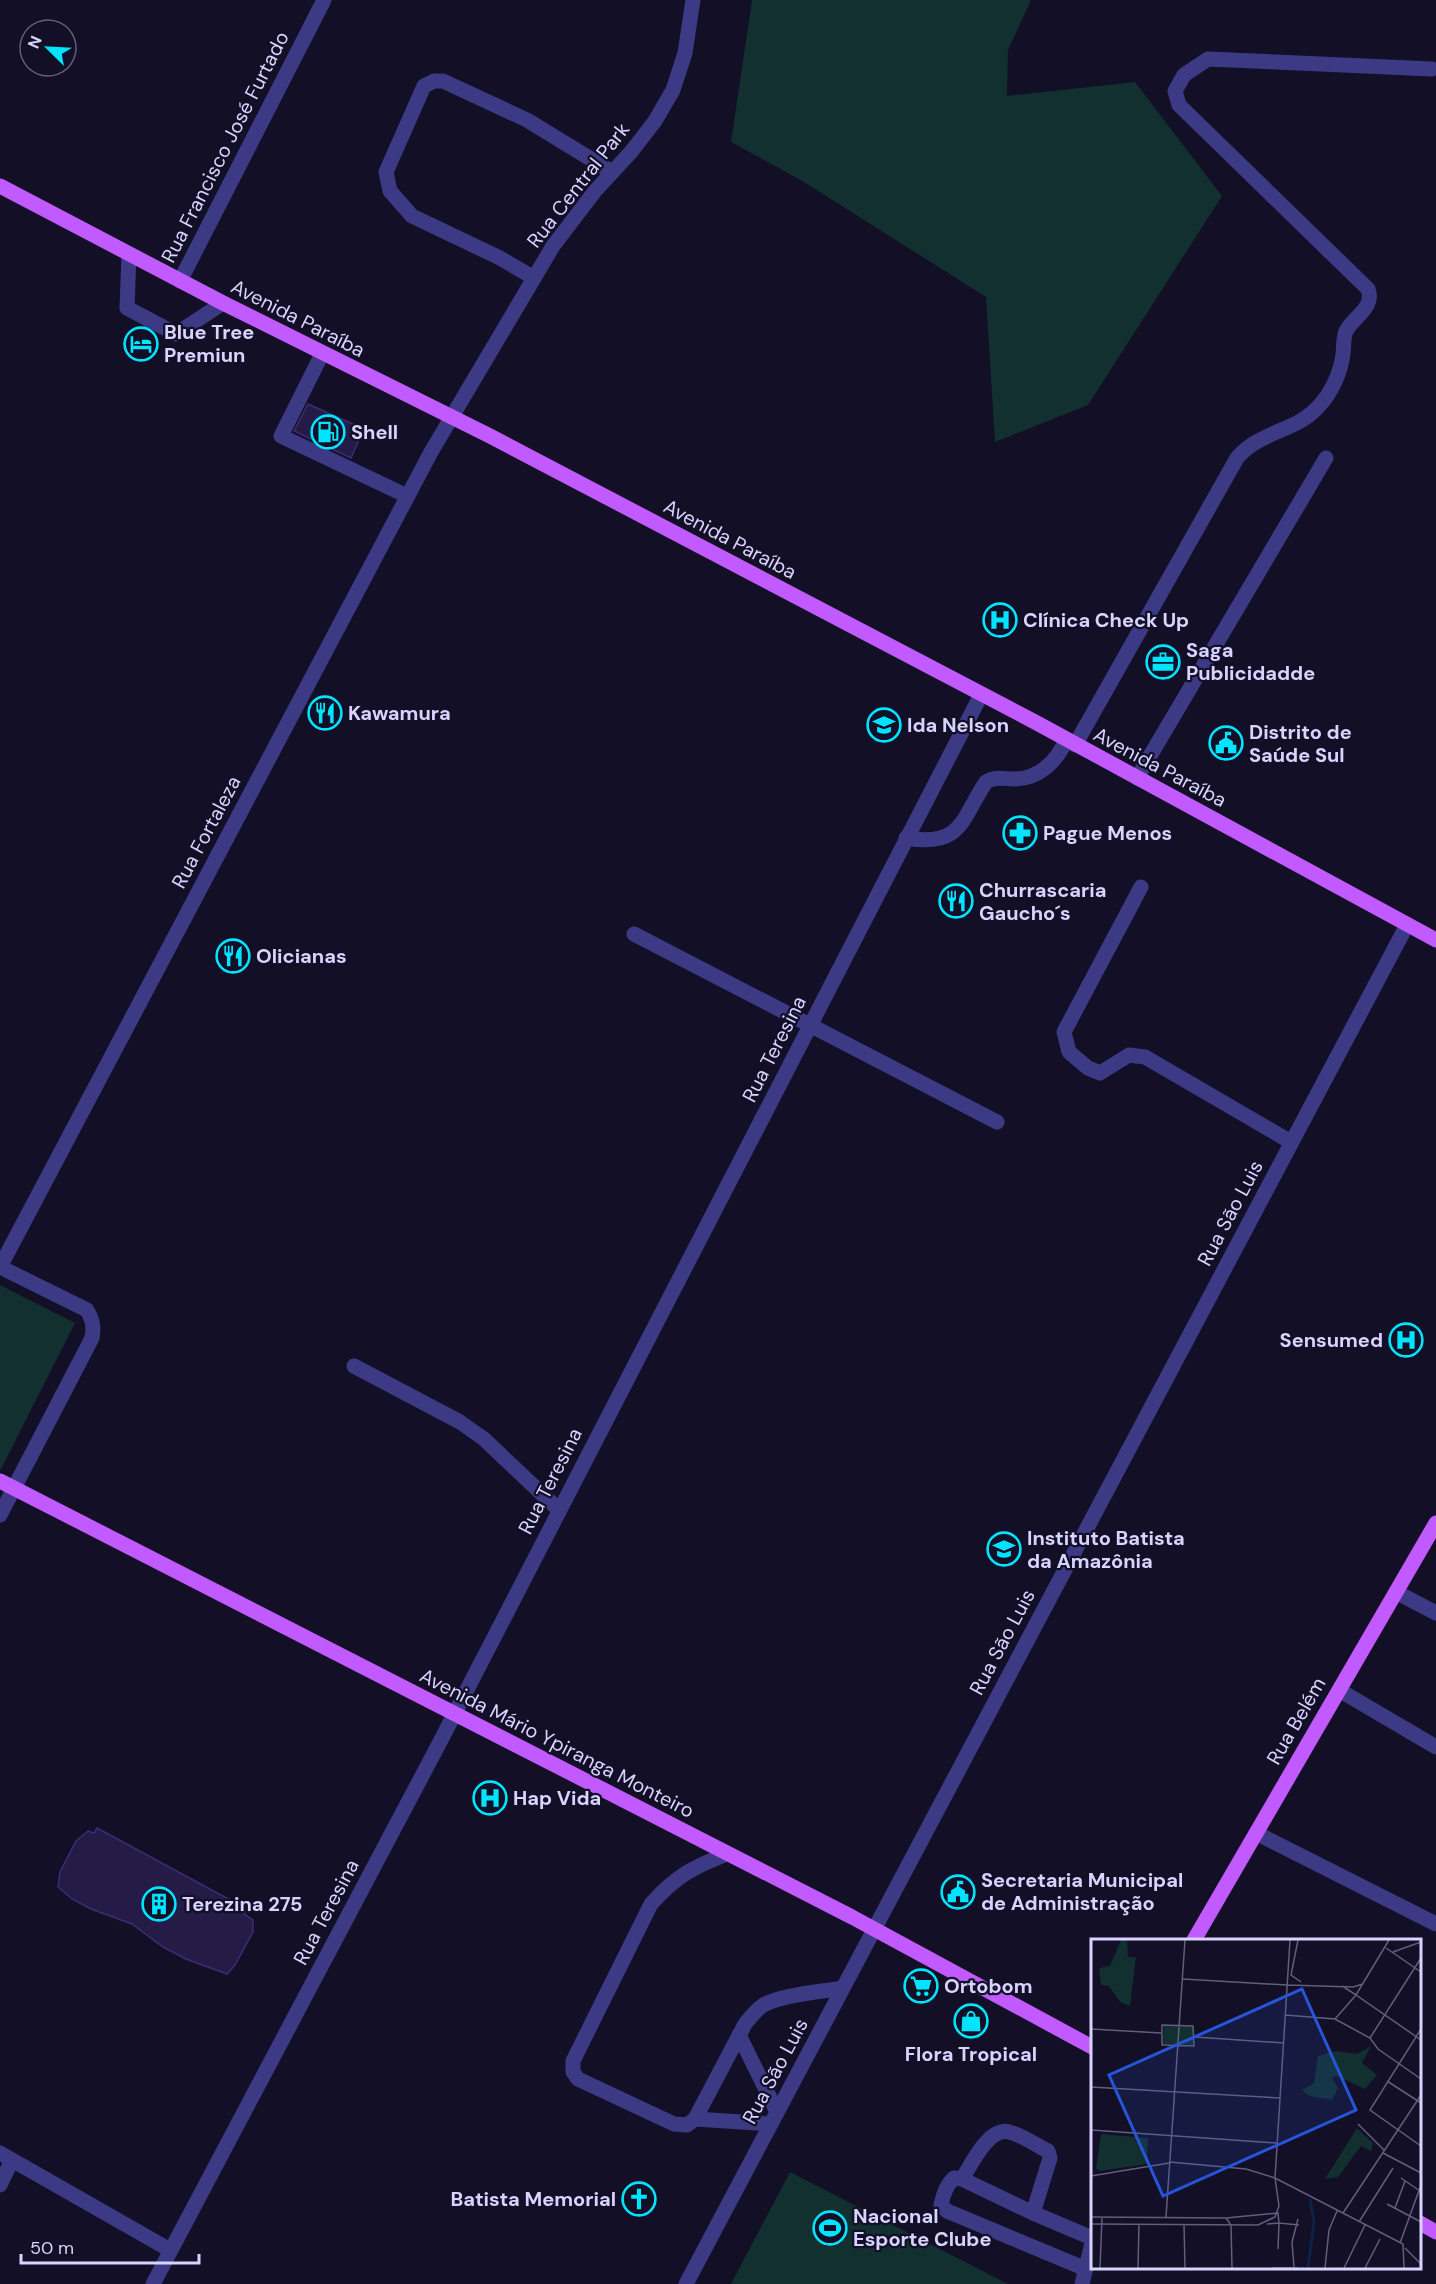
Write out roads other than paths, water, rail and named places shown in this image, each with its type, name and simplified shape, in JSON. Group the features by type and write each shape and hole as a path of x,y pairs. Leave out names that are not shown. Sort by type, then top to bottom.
{"main road":[{"name":"Avenida Paraíba","path":"0,186 322,354 451,417 1071,742 1436,940"},
{"name":"Avenida Mário Ypiranga Monteiro","path":"0,1481 874,1929 1091,2046"},
{"name":"Rua Belém","path":"1195,1939 1436,1523"},
{"path":"1421,2224 1436,2232"}],"street":[{"name":"Rua Francisco José Furtado","path":"180,280 324,0"},
{"name":"Rua Central Park","path":"451,417 573,218 655,121 673,90 685,53 693,0"},
{"path":"906,838 927,839 953,832 966,819 986,782 997,778 1024,779 1032,776 1052,762 1071,742 1238,458 1246,448 1258,440 1308,417 1318,407 1327,396 1340,367 1347,329 1369,304 1371,296 1368,289 1179,105 1175,91 1184,75 1208,59 1432,69"},
{"path":"534,279 500,258 412,216 390,190 386,172 424,86 434,81 443,81 527,120 612,172"},
{"path":"129,254 127,308 176,334 223,303"},
{"path":"322,354 281,436 407,496"},
{"name":"Rua Fortaleza","path":"0,1515 92,1338 94,1326 87,1311 0,1267 407,496 451,417"},
{"path":"1137,778 1326,458"},
{"name":"Rua Teresina","path":"153,2284 453,1714 981,695"},
{"path":"1141,888 1064,1032 1069,1052 1088,1068 1100,1073 1129,1055 1145,1057 1291,1142"},
{"name":"Rua São Luis","path":"686,2284 1407,925"},
{"path":"634,934 997,1122"},
{"path":"354,1366 460,1422 484,1439 559,1510"},
{"path":"1396,1592 1436,1613"},
{"path":"1339,1690 1436,1747"},
{"path":"1256,1833 1436,1924"},
{"path":"727,1854 686,1871 667,1886 651,1904 573,2061 573,2072 578,2079 674,2124 687,2125 695,2119 752,2015 773,2001 842,1988"},
{"path":"695,2119 774,2118 739,2036"},
{"path":"962,2179 988,2139 997,2132 1008,2131 1048,2151 1050,2158 1032,2213"},
{"path":"0,2185 6,2156 170,2250"},
{"path":"1091,2238 1032,2213 962,2179 954,2178 949,2182 942,2197 941,2205 947,2211 1084,2277 1091,2247"}],"place":[{"name":"Blue Tree Premiun","path":"141,344"},
{"name":"Shell","path":"328,432"},
{"name":"Clínica Check Up","path":"1000,620"},
{"name":"Saga Publicidadde","path":"1163,662"},
{"name":"Kawamura","path":"325,713"},
{"name":"Ida Nelson","path":"884,725"},
{"name":"Distrito de Saúde Sul","path":"1226,743"},
{"name":"Pague Menos","path":"1020,833"},
{"name":"Churrascaria Gaucho´s","path":"956,901"},
{"name":"Olicianas","path":"233,956"},
{"name":"Sensumed","path":"1406,1340"},
{"name":"Instituto Batista da Amazônia","path":"1004,1549"},
{"name":"Hap Vida","path":"490,1798"},
{"name":"Secretaria Municipal de Administração","path":"958,1892"},
{"name":"Terezina 275","path":"159,1904"},
{"name":"Ortobom","path":"921,1986"},
{"name":"Flora Tropical","path":"971,2021"},
{"name":"Batista Memorial","path":"639,2199"},
{"name":"Nacional Esporte Clube","path":"830,2228"}]}
